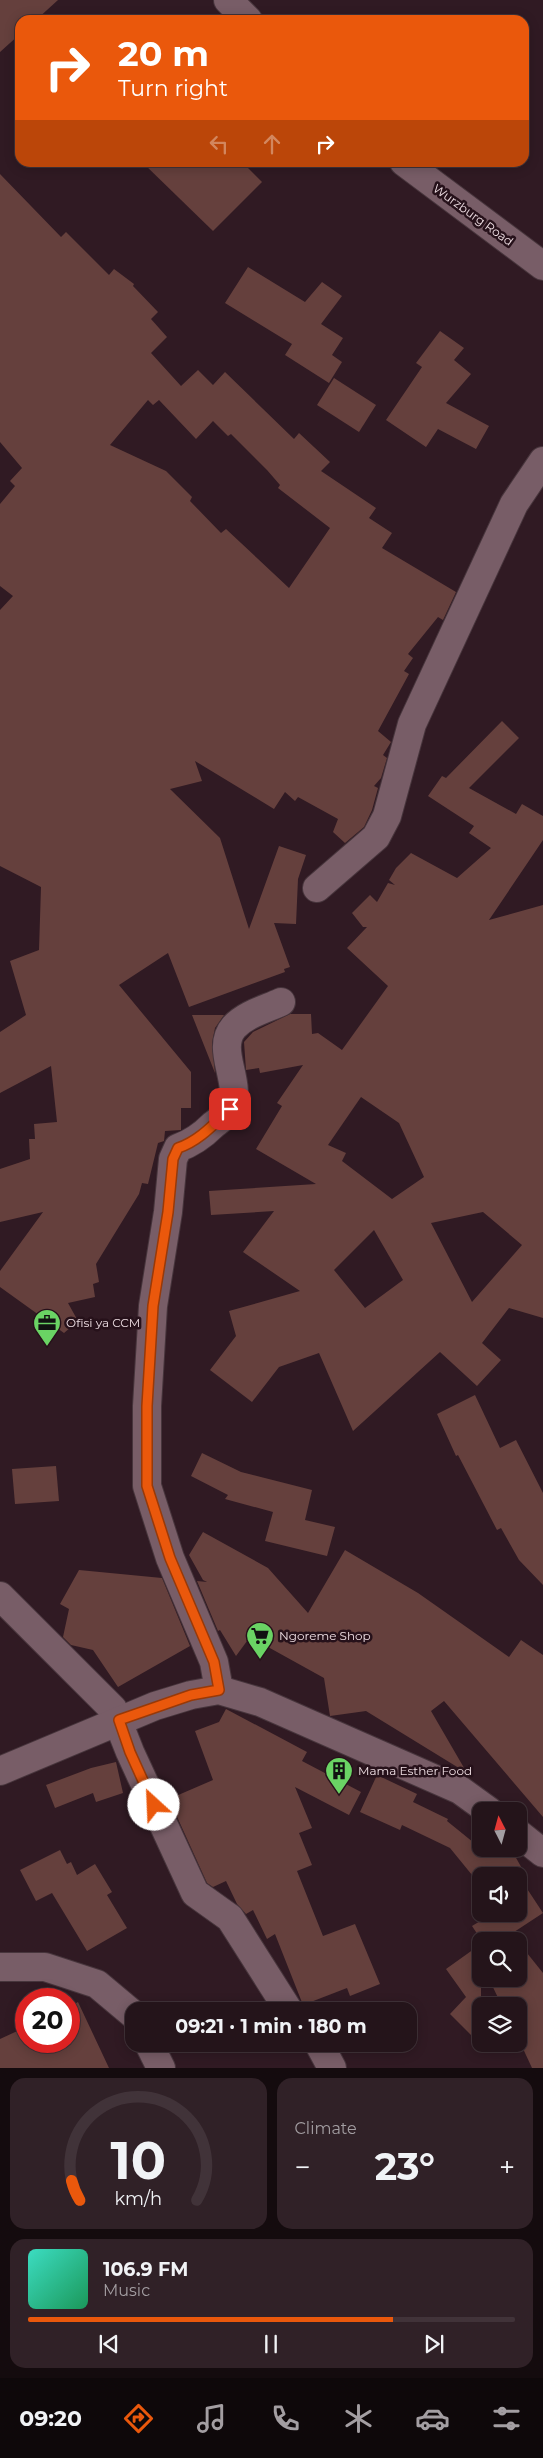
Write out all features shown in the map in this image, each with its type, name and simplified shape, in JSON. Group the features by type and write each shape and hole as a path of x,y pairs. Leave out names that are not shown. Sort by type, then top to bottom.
{"street":[{"path":"228,0 243,15"},
{"name":"Wurzburg Road","path":"411,167 543,266"},
{"path":"317,888 376,837 387,816 412,724 514,504 543,461"},
{"path":"219,1690 214,1662 170,1558 147,1486 147,1406 153,1306 168,1212 173,1159 178,1148 188,1145 206,1132 230,1109 234,1086 227,1042 233,1028 246,1017 281,1002"},
{"path":"0,1596 113,1709 119,1720 130,1752 195,1894 230,1918 283,2002"},
{"path":"0,1771 119,1720 191,1695 219,1690 260,1702 460,1790 476,1802"},
{"path":"528,1841 543,1853"},
{"path":"0,1966 45,1967 97,1984 125,2007"},
{"path":"153,2052 161,2068"},
{"path":"323,2052 332,2068"}],"building":[{"path":"0,0 58,0 42,15 15,15 15,38 0,52"},
{"path":"147,167 247,167 262,182 213,231"},
{"path":"0,174 61,237 66,232 109,275 114,269 134,284 133,286 158,312 151,319 167,337 151,353 181,386 198,370 213,385 225,372 294,439 299,433 330,462 321,471 376,508 369,518 392,533 382,548 456,592 443,620 438,617 408,654 413,658 404,671 409,674 378,731 391,742 383,755 387,758 381,778 374,786 378,788 372,810 364,827 345,843 333,832 338,819 298,797 295,801 285,792 274,809 195,761 202,781 170,789 220,838 249,929 279,846 306,855 298,879 296,924 274,923 290,967 284,969 285,972 189,1007 168,953 119,985 191,1072 191,1108 181,1108 181,1130 165,1131 164,1141 158,1143 148,1184 142,1183 139,1194 96,1264 99,1282 93,1284 95,1297 68,1303 78,1321 64,1333 0,1287 0,1271 43,1212 0,1222 0,1169 30,1159 29,1139 35,1139 34,1124 57,1122 51,1066 0,1093 0,1032 26,1015 10,961 39,950 41,887 0,866 0,610 13,596 0,586 0,504 15,486 10,481 22,468 0,442","holes":["148,400 153,405 159,400 196,439 213,421 228,436 231,434 267,470 280,485 278,488 330,528 289,588 226,529 221,533 190,501 192,497 166,471 110,445"]},
{"path":"248,267 305,302 322,282 342,296 321,324 343,338 332,355 342,362 329,383 285,355 292,344 225,303"},
{"path":"440,331 464,348 454,360 471,374 446,403 489,426 476,449 438,429 426,447 386,420 422,367 416,363"},
{"path":"334,378 376,405 359,432 317,405"},
{"path":"502,721 519,738 469,788 516,814 522,804 543,816 543,840 489,920 543,905 543,1318 509,1308 482,1343 501,1360 477,1386 440,1352 353,1431 319,1353 279,1367 252,1402 210,1370 236,1336 229,1311 300,1291 243,1252 274,1211 211,1215 209,1191 316,1184 256,1149 282,1106 277,1103 303,1065 260,1073 259,1068 246,1070 244,1042 253,1032 290,1014 311,1014 312,1034 318,1033 342,1050 388,986 347,948 367,927 363,927 352,913 370,895 377,902 388,883 395,885 389,880 396,868 411,853 457,878 491,848 469,833 474,826 428,796 442,776 446,778","holes":["361,1097 399,1123 424,1177 392,1199 342,1161 346,1153 328,1145","483,1212 522,1245 472,1302 431,1223","374,1230 403,1280 365,1308 334,1270"]},
{"path":"192,1015 224,1015 215,1028 212,1043 215,1073"},
{"path":"475,1395 500,1448 516,1440 543,1493 543,1585 519,1560 501,1528 497,1530 458,1455 456,1456 437,1414"},
{"path":"202,1453 241,1472 312,1490 305,1520 335,1527 327,1556 265,1541 273,1512 225,1499 228,1495 191,1476"},
{"path":"56,1466 59,1501 15,1504 12,1469"},
{"path":"203,1532 268,1568 308,1613 345,1550 418,1593 509,1657 521,1640 543,1655 543,1817 444,1701 431,1711 467,1773 366,1711 330,1716 324,1678 250,1637 236,1656 220,1630 218,1631 197,1581 207,1582 203,1580 189,1555"},
{"path":"79,1570 162,1578 190,1646 118,1687 93,1650 71,1645 63,1637 69,1609 60,1604"},
{"path":"226,1709 307,1752 302,1761 361,1792 349,1815 295,1787 312,1828 299,1833 312,1865 297,1871 323,1936 355,1924 380,1984 350,1996 347,1988 311,2002 302,2002 275,1934 267,1939 253,1910 246,1914 237,1904 226,1881 213,1887 207,1883 169,1799 213,1780 195,1731 219,1722"},
{"path":"116,1762 123,1793 96,1802 93,1793 55,1808 46,1785 91,1768"},
{"path":"377,1775 417,1794 413,1802 448,1819 447,1821 472,1841 472,1858 516,1858 521,1867 472,1867 472,1875 450,1848 402,1825 400,1830 360,1812"},
{"path":"60,1850 67,1864 71,1862 77,1875 95,1864 112,1892 107,1895 127,1928 87,1951 52,1893 36,1901 20,1870"},
{"path":"527,1889 543,1913 514,1932 476,1932 472,1926 479,1922 527,1922"},
{"path":"472,1950 472,1987 481,1987 481,1997 472,1997 472,2036 450,2014 466,1997 446,1969"},
{"path":"527,1953 543,1973 543,2068 532,2068 525,2052 527,2052 527,1997 498,1997 493,1987 527,1987"},
{"path":"80,2006 109,2068 0,2068 0,2039 15,2032 15,2053 80,2053"}],"place":[{"name":"Ofisi ya CCM","path":"47,1347"},
{"name":"Ngoreme Shop","path":"260,1660"},
{"name":"Mama Esther Food","path":"339,1795"}],"route":[{"path":"154,1805 130,1752 119,1720 191,1695 219,1690 214,1662 170,1558 147,1486 147,1406 153,1306 168,1212 173,1159 178,1148 188,1145 206,1132 230,1109"}]}
